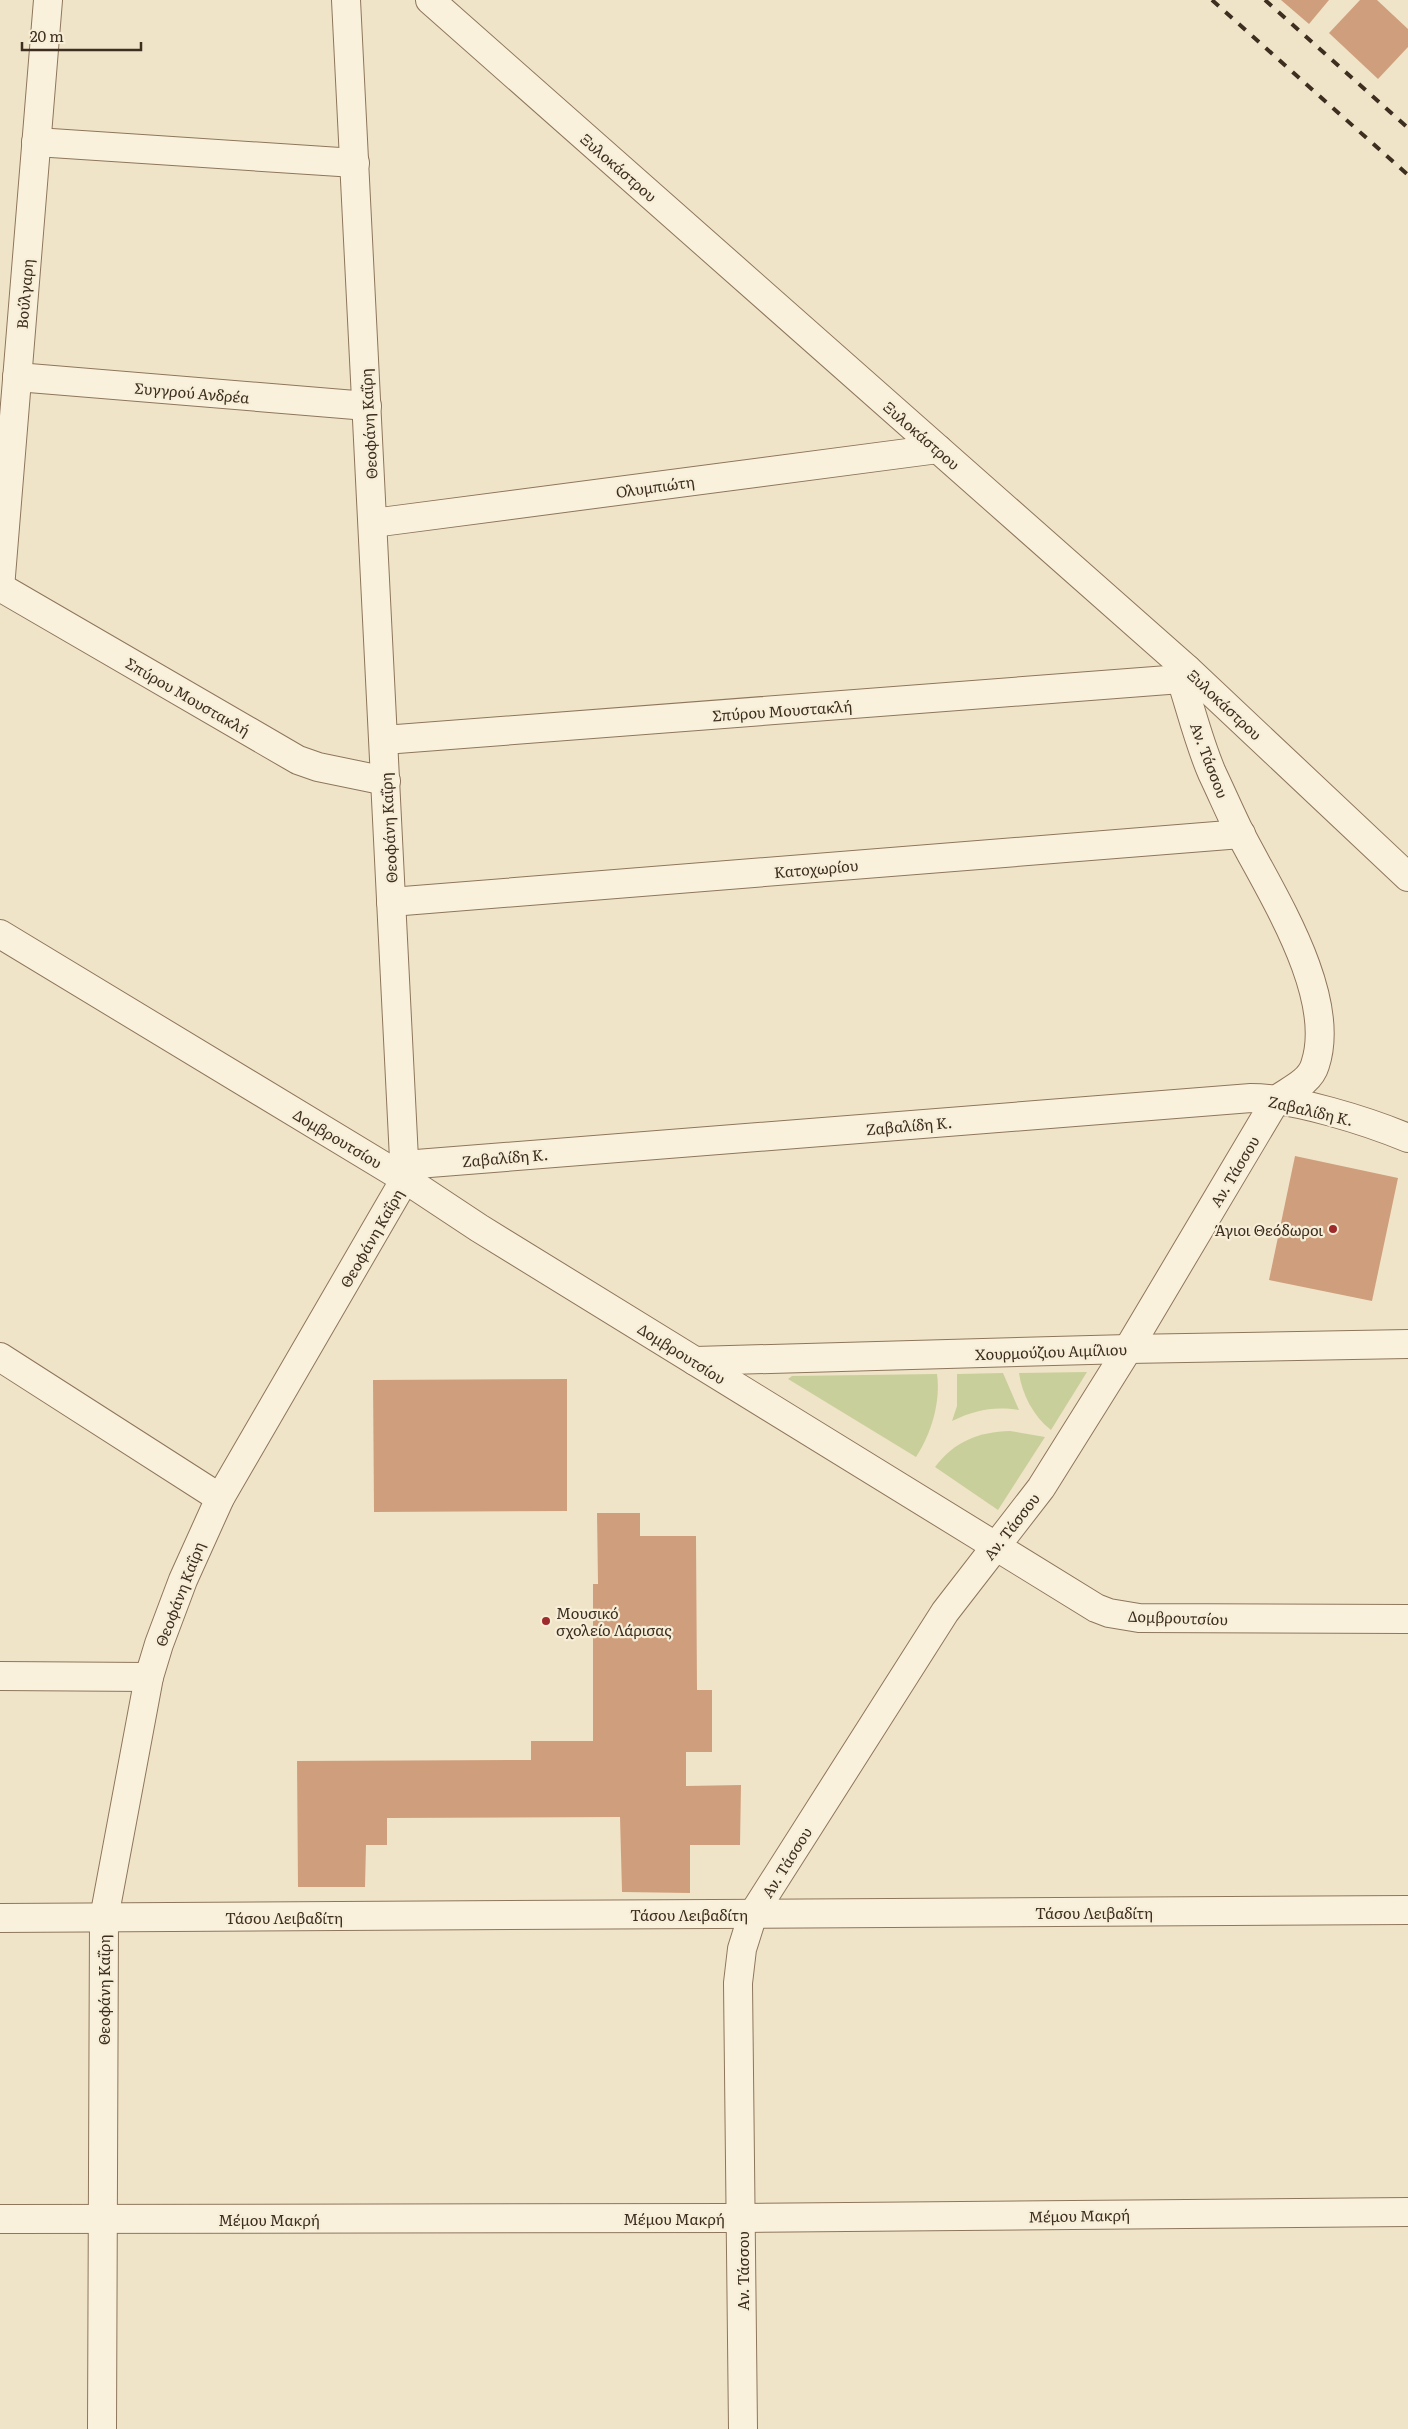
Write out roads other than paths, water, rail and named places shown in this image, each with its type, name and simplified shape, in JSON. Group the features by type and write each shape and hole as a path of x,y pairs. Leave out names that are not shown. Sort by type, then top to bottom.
{"street":[{"name":"Βούλγαρη","path":"0,588 4,482 17,378 10,332 36,142 48,0"},
{"name":"Θεοφάνη Καΐρη","path":"102,2429 104,1918 149,1678 159,1644 183,1580 220,1498 405,1172 346,0"},
{"name":"Ξυλοκάστρου","path":"430,0 938,449 1408,877"},
{"path":"36,142 354,163"},
{"name":"Συγγρού Ανδρέα","path":"17,378 367,406"},
{"name":"Ολυμπιώτη","path":"373,523 938,449"},
{"name":"Σπύρου Μουστακλή","path":"0,588 298,760 318,767 386,781"},
{"name":"Σπύρου Μουστακλή","path":"384,740 1184,674"},
{"name":"Αν. Τάσσου","path":"743,2429 739,1966 753,1914 945,1612 1041,1488 1128,1349 1276,1100 1307,1079 1313,1072 1320,1042 1319,1018 1310,979 1274,893 1241,834 1211,770 1184,674"},
{"name":"Κατοχωρίου","path":"391,902 1241,834"},
{"name":"Δομβρουτσίου","path":"0,934 405,1172 478,1228 1096,1608 1139,1618 1408,1619"},
{"name":"Ζαβαλίδη Κ.","path":"405,1172 1251,1098 1276,1100 1369,1124 1408,1138"},
{"name":"Χουρμούζιου Αιμίλιου","path":"695,1361 1128,1349 1408,1344"},
{"path":"0,1357 220,1498"},
{"path":"0,1676 149,1678"},
{"name":"Τάσου Λειβαδίτη","path":"0,1918 1408,1910"},
{"name":"Μέμου Μακρή","path":"0,2219 742,2218 1408,2212"}],"railway":[{"path":"1212,0 1408,175"},
{"path":"1265,0 1408,128"}],"place":[{"name":"Άγιοι Θεόδωροι","path":"1333,1229"},
{"name":"Μουσικό σχολείο Λάρισας","path":"546,1621"}]}
